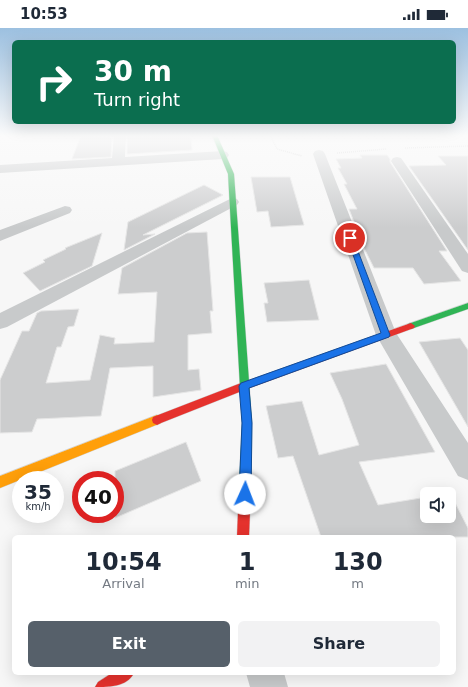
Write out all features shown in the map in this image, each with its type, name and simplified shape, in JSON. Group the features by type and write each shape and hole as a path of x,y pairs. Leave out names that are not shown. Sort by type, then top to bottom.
{"street":[{"path":"0,169 55,166"},
{"path":"228,166 231,174 247,423 244,535"},
{"path":"323,166 386,335 468,467"},
{"path":"405,166 468,267"},
{"path":"0,322 232,202"},
{"path":"0,236 65,210"},
{"path":"0,482 244,386 468,306"},
{"path":"103,687 123,675"},
{"path":"266,675 269,687"}],"building":[{"path":"340,166 392,166 447,251 439,251 461,281 424,284 413,268 374,268 364,248 349,209 357,209 344,184 347,184 338,168 341,168"},
{"path":"409,166 468,166 468,250"},
{"path":"251,177 290,177 304,225 271,227 268,211 257,212"},
{"path":"204,185 223,195 143,235 155,234 124,250 128,222"},
{"path":"207,232 213,311 210,311 212,333 188,335 188,370 199,369 201,390 153,397 153,366 110,368 101,416 37,419 32,432 0,433 0,380 22,331 29,331 37,313 41,311 79,309 74,326 68,327 61,347 57,347 46,383 90,380 100,335 115,338 114,344 154,342 157,292 118,294 122,268 187,233"},
{"path":"102,233 92,266 40,291 23,273 45,262 43,260 66,249 65,248"},
{"path":"309,280 319,320 267,322 264,303 268,303 264,283"},
{"path":"460,338 468,350 468,427 419,342"},
{"path":"386,364 435,452 359,462 378,505 420,498 420,523 456,523 456,505 468,528 468,537 456,537 456,535 320,535 293,456 278,458 266,406 302,401 319,455 359,445 342,399 330,373"},
{"path":"186,442 201,481 124,514 124,471 115,471"}],"traffic: fast":[{"path":"227,166 231,174 247,423 245,486"},
{"path":"411,326 468,306"}],"traffic: slow":[{"path":"0,482 157,420"}],"traffic: jam":[{"path":"157,420 244,386 411,326"},
{"path":"243,535 245,486"},
{"path":"103,687 123,675"}],"route":[{"path":"245,494 247,423 244,386 386,335 350,238"}]}
